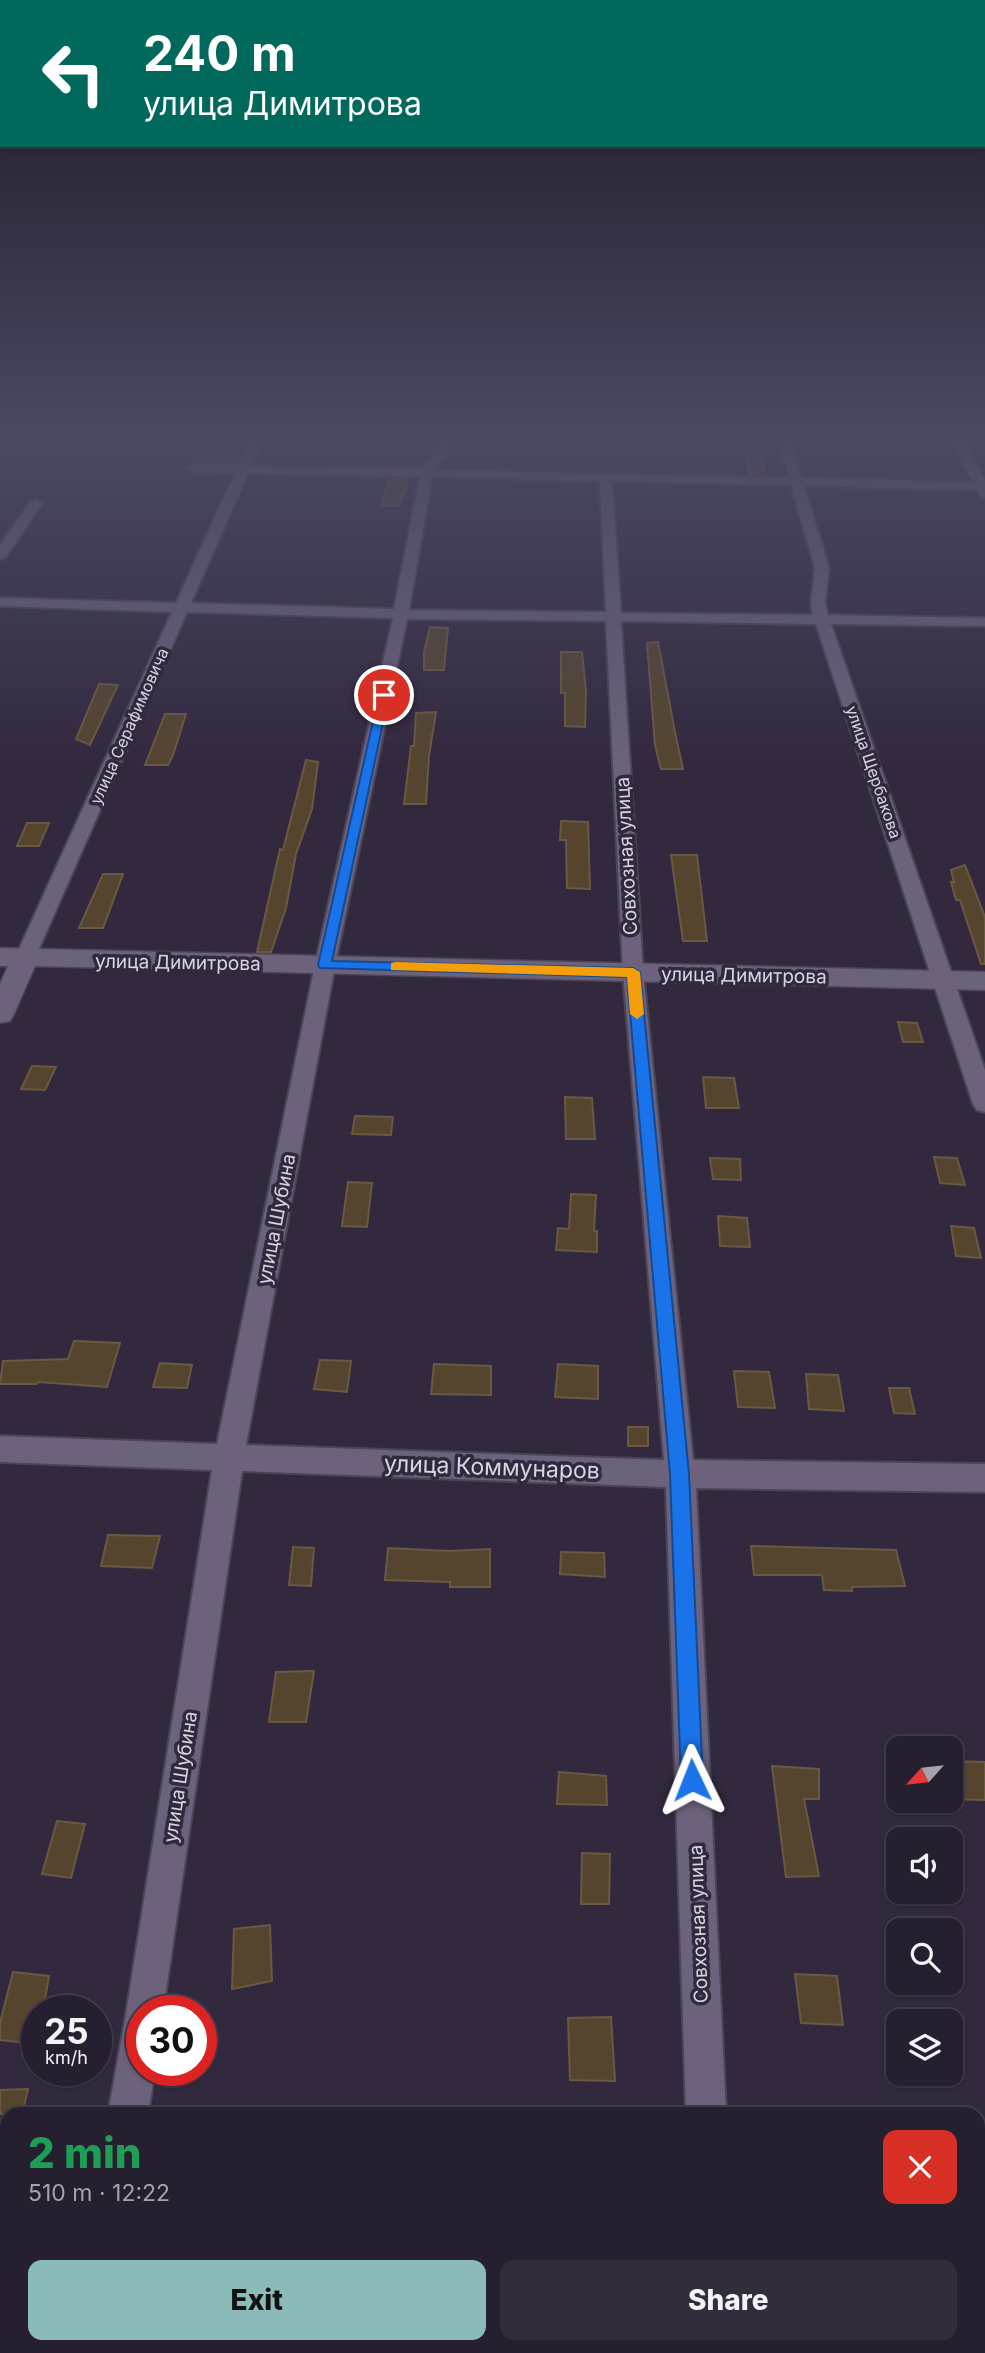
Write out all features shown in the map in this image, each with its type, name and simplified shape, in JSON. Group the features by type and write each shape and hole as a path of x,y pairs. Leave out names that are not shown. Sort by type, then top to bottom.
{"street":[{"name":"улица Серафимовича","path":"0,1014 13,958 208,548"},
{"name":"улица Шубина","path":"146,1995 229,1457 325,965 413,548"},
{"name":"Совхозная улица","path":"609,548 633,972 680,1474 706,2107"},
{"name":"улица Щербакова","path":"816,548 822,568 818,603 822,620 985,1104"},
{"path":"0,602 401,614 985,622"},
{"name":"улица Димитрова","path":"13,958 985,981"},
{"name":"улица Коммунаров","path":"0,1449 680,1474 985,1478"},
{"path":"129,2107 132,2086"}],"building":[{"path":"430,627 448,628 444,670 424,670 424,652"},
{"path":"658,642 683,769 661,769 655,745 647,643"},
{"path":"561,652 582,652 586,692 585,727 565,726 565,693 561,693"},
{"path":"99,684 118,685 90,745 76,739"},
{"path":"436,712 429,756 426,804 404,804 411,746 414,746 416,713"},
{"path":"165,714 186,714 173,755 168,765 145,765"},
{"path":"306,760 318,762 312,809 296,854 286,908 271,952 257,952 280,849 283,850"},
{"path":"561,821 588,822 590,889 567,888 566,840 560,840"},
{"path":"27,823 49,823 39,846 17,846"},
{"path":"671,855 697,855 707,941 683,941"},
{"path":"965,865 985,917 985,964 981,964 960,900 956,900 951,882 954,882 951,870"},
{"path":"103,874 123,874 103,928 79,928"},
{"path":"898,1022 917,1023 923,1042 903,1042"},
{"path":"32,1066 56,1067 45,1090 21,1089"},
{"path":"703,1077 734,1078 739,1108 706,1108"},
{"path":"565,1097 592,1098 595,1139 566,1139"},
{"path":"355,1116 393,1117 391,1135 352,1134"},
{"path":"934,1157 957,1158 965,1185 940,1183"},
{"path":"710,1158 740,1159 741,1180 713,1179"},
{"path":"348,1182 372,1183 367,1227 342,1226"},
{"path":"571,1194 596,1195 594,1231 597,1231 597,1252 556,1250 558,1228 569,1229"},
{"path":"718,1216 747,1218 750,1247 720,1246"},
{"path":"951,1226 974,1228 981,1258 956,1256"},
{"path":"74,1341 120,1343 107,1387 38,1382 0,1384 3,1361 68,1359"},
{"path":"320,1360 351,1361 347,1392 314,1389"},
{"path":"160,1363 192,1365 187,1388 153,1387"},
{"path":"434,1364 491,1366 491,1395 431,1394"},
{"path":"558,1364 598,1366 598,1399 555,1397"},
{"path":"734,1371 769,1372 775,1408 738,1407"},
{"path":"806,1374 838,1375 844,1411 809,1409"},
{"path":"889,1388 909,1388 915,1414 894,1413"},
{"path":"628,1427 648,1427 648,1446 628,1446"},
{"path":"108,1535 160,1536 152,1568 101,1566"},
{"path":"751,1546 896,1550 905,1586 852,1587 852,1591 824,1590 822,1575 754,1575"},
{"path":"293,1547 314,1548 311,1586 289,1585"},
{"path":"388,1548 449,1551 490,1549 490,1587 450,1587 450,1582 385,1580"},
{"path":"561,1552 604,1553 605,1577 560,1574"},
{"path":"314,1671 306,1722 269,1722 276,1672"},
{"path":"963,1761 985,1762 985,1800 963,1799"},
{"path":"772,1766 819,1769 819,1799 804,1799 819,1876 786,1877"},
{"path":"559,1772 606,1776 607,1805 557,1804"},
{"path":"57,1821 85,1824 71,1878 42,1874"},
{"path":"582,1853 610,1854 609,1904 581,1904"},
{"path":"270,1925 272,1981 232,1989 234,1929"},
{"path":"13,1972 49,1976 46,1995 21,1995 21,2042 0,2040 0,2023"},
{"path":"795,1974 837,1976 843,2025 801,2023"},
{"path":"611,2017 615,2081 570,2080 568,2018"},
{"path":"28,2089 24,2107 0,2107 0,2090"}],"slow traffic":[{"path":"396,967 633,972 637,1014"}],"route":[{"path":"384,695 325,965 633,972 680,1474 692,1780"}]}
